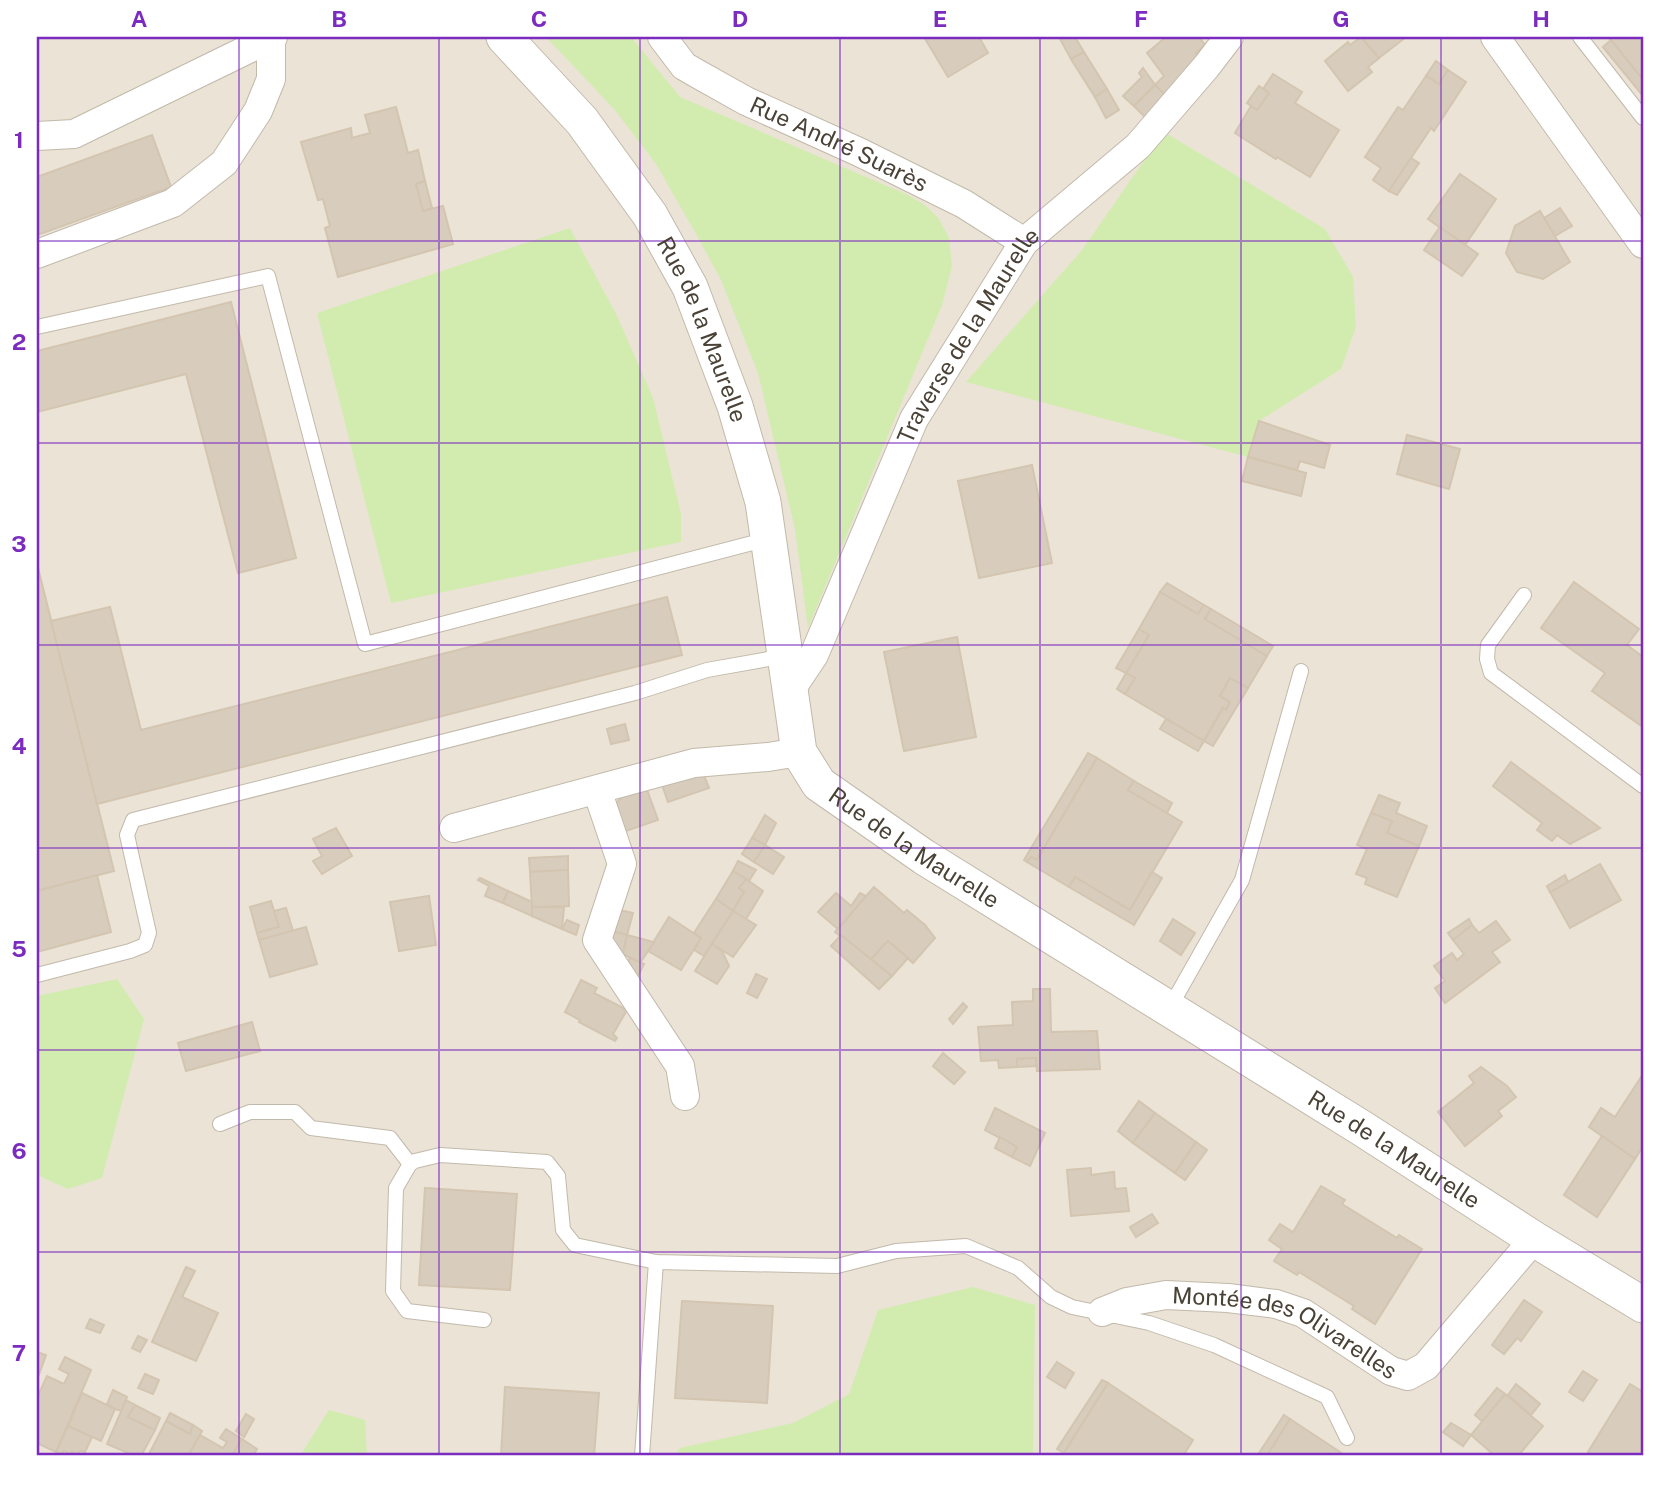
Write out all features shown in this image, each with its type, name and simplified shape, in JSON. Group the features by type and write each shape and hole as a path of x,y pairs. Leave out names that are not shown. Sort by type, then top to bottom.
{"street":[{"path":"37,136 74,134 272,37 271,79 258,111 224,163 173,203 37,254"},
{"name":"Rue de la Maurelle","path":"504,37 582,121 650,215 690,287 735,406 763,502 799,752 819,784 924,857 1643,1305"},
{"name":"Rue André Suarès","path":"662,37 684,65 706,79 746,101 859,152 964,204 1024,242"},
{"name":"Traverse de la Maurelle","path":"790,691 814,655 914,419 1024,242 1138,146 1229,37"},
{"path":"1495,37 1643,244"},
{"path":"454,828 694,764 799,752"},
{"path":"597,790 622,864 597,940 680,1066 685,1096"},
{"name":"Montée des Olivarelles","path":"1102,1312 1127,1302 1167,1295 1276,1304 1303,1312 1391,1371 1408,1376 1426,1366 1534,1238"}],"lane":[{"path":"1580,37 1643,118"},
{"path":"37,327 268,276 365,644 768,539"},
{"path":"1524,594 1488,645 1491,673 1643,786"},
{"path":"37,975 145,946 149,933 127,835 133,820 635,693 707,670 785,656"},
{"path":"1170,1009 1242,880 1301,671"},
{"path":"220,1124 250,1112 295,1112 311,1128 390,1138 410,1164"},
{"path":"484,1320 407,1311 393,1292 396,1188 410,1164 415,1161 440,1154 547,1162 558,1176 563,1230 575,1245 656,1262 837,1266 895,1251 966,1246 1018,1268 1051,1297 1072,1307 1149,1323 1214,1345 1327,1397 1347,1438"},
{"path":"642,1456 656,1262"}],"shaded area":[{"path":"37,37 1643,37 1643,1456 37,1456"}],"green space":[{"path":"546,37 631,37 680,97 908,195 926,206 939,219 949,238 952,266 942,305 808,628 795,529 758,373 721,280 656,164 614,109"},
{"path":"1164,132 1325,229 1353,277 1356,327 1341,369 1259,421 1248,457 966,382 1082,250"},
{"path":"570,228 617,316 653,398 681,514 681,542 391,603 317,313"},
{"path":"117,979 144,1019 102,1178 68,1189 37,1175 37,996"},
{"path":"973,1287 1035,1305 1035,1456 674,1456 680,1448 793,1423 849,1394 878,1310"},
{"path":"329,1410 365,1420 367,1456 300,1456"}],"building":[{"path":"924,37 979,37 988,53 948,77"},
{"path":"1059,37 1075,37 1084,52 1071,59"},
{"path":"1166,37 1199,37 1205,45 1196,53 1202,62 1169,99 1155,85 1164,76 1147,53"},
{"path":"1361,37 1379,58 1368,67 1372,72 1348,91 1325,61 1348,42 1350,45"},
{"path":"1361,37 1406,37 1379,58"},
{"path":"1608,37 1643,37 1643,80 1611,40"},
{"path":"1611,40 1643,80 1643,96 1603,47"},
{"path":"1084,52 1107,89 1095,97 1071,59"},
{"path":"1436,61 1448,70 1439,84 1426,76"},
{"path":"1143,68 1155,85 1134,106 1123,96 1142,77 1139,73"},
{"path":"1448,70 1466,82 1434,131 1431,128 1389,191 1373,180 1381,168 1365,157 1398,107 1403,110 1426,76 1439,84"},
{"path":"1273,74 1302,92 1295,103 1339,130 1310,177 1235,133 1251,106 1257,110 1269,93 1263,89"},
{"path":"1155,85 1169,99 1148,120 1134,106"},
{"path":"1259,86 1269,93 1257,110 1247,103"},
{"path":"1107,89 1119,110 1106,118 1095,97"},
{"path":"396,107 408,153 418,150 425,181 416,184 423,211 443,206 453,244 338,277 325,228 330,226 323,199 318,200 301,142 351,128 352,138 370,133 365,115"},
{"path":"152,135 171,187 37,235 37,177"},
{"path":"1411,158 1419,163 1397,195 1389,191"},
{"path":"1460,174 1496,199 1465,245 1428,219"},
{"path":"425,181 432,208 423,211 416,184"},
{"path":"1560,208 1572,226 1555,236 1544,218"},
{"path":"1540,211 1570,262 1543,279 1517,272 1506,253 1515,226"},
{"path":"1440,227 1478,254 1462,276 1424,250"},
{"path":"231,302 296,558 238,573 186,374 37,412 37,351"},
{"path":"1259,421 1330,445 1324,468 1300,461 1297,470 1248,457"},
{"path":"1407,435 1460,449 1449,489 1397,474"},
{"path":"1248,457 1306,473 1301,496 1242,481"},
{"path":"1032,465 1052,563 979,578 958,481"},
{"path":"37,564 114,871 37,891"},
{"path":"1574,582 1639,629 1627,645 1643,657 1643,727 1592,691 1605,673 1541,628"},
{"path":"1167,583 1204,605 1198,614 1160,592"},
{"path":"1160,592 1198,614 1204,605 1211,609 1205,619 1267,656 1248,688 1230,678 1220,696 1230,702 1226,710 1223,708 1204,741 1125,694 1135,678 1126,673 1149,635 1139,629"},
{"path":"667,597 682,655 97,804 51,621 110,607 141,730"},
{"path":"1211,609 1273,646 1267,656 1205,619"},
{"path":"1139,629 1149,635 1126,673 1116,668"},
{"path":"957,637 976,737 904,751 884,652"},
{"path":"1126,673 1135,678 1125,694 1117,689"},
{"path":"1230,678 1248,688 1213,746 1204,741 1223,708 1226,710 1230,702 1220,696"},
{"path":"1166,719 1204,741 1198,751 1160,729"},
{"path":"625,724 629,740 611,744 607,729"},
{"path":"1088,753 1097,758 1037,860 1031,857 1027,862 1024,860"},
{"path":"1097,758 1134,781 1128,790 1182,822 1130,910 1075,877 1069,887 1027,862 1031,857 1037,860"},
{"path":"1511,762 1600,828 1570,844 1557,835 1552,841 1537,830 1542,823 1493,786"},
{"path":"702,771 709,788 668,802 661,782"},
{"path":"1134,781 1172,803 1167,813 1128,790"},
{"path":"646,787 658,820 620,833 614,809 617,802 623,796"},
{"path":"1379,795 1400,803 1396,813 1427,826 1419,846 1387,833 1392,821 1371,813"},
{"path":"1371,813 1392,821 1387,833 1419,846 1397,897 1365,884 1367,878 1356,874 1367,849 1357,845"},
{"path":"765,815 776,823 765,845 752,838"},
{"path":"336,828 352,856 322,874 313,861 322,856 313,839"},
{"path":"752,838 765,845 754,862 742,854"},
{"path":"765,845 784,857 773,874 754,862"},
{"path":"568,856 568,870 530,872 529,858"},
{"path":"738,861 756,870 749,881 733,871"},
{"path":"1600,864 1621,900 1570,928 1550,892"},
{"path":"568,870 569,906 532,907 530,872"},
{"path":"733,871 746,879 739,888 744,892 733,911 716,899"},
{"path":"1152,872 1162,878 1134,925 1069,887 1075,877 1130,910"},
{"path":"97,875 111,932 37,952 37,891"},
{"path":"1565,875 1568,882 1550,892 1547,886"},
{"path":"480,878 508,891 503,903 485,896 489,886 478,880"},
{"path":"746,879 763,891 746,919 733,911 744,892 739,888"},
{"path":"874,887 904,913 907,910 925,925 935,938 913,963 888,941 871,959 835,932"},
{"path":"508,891 532,902 532,916 503,903"},
{"path":"836,893 851,906 860,893 866,896 838,929 818,912"},
{"path":"429,896 436,945 399,951 390,902"},
{"path":"716,899 733,911 704,956 694,950 701,938 694,933"},
{"path":"271,901 279,927 257,933 250,907"},
{"path":"532,907 564,907 562,929 532,916"},
{"path":"286,908 293,931 259,940 257,933 279,927 274,911"},
{"path":"615,909 633,913 627,935 610,931"},
{"path":"733,911 756,925 733,957 712,944"},
{"path":"669,917 701,938 681,970 648,951"},
{"path":"1173,919 1195,933 1181,955 1160,941"},
{"path":"1469,919 1472,925 1453,940 1448,933"},
{"path":"567,920 579,925 576,935 562,929"},
{"path":"1496,921 1510,940 1492,952 1500,962 1445,1003 1435,988 1445,981 1434,966 1452,953 1457,960 1464,954 1453,940 1472,925 1479,933"},
{"path":"306,927 317,964 270,977 259,940"},
{"path":"610,931 627,935 623,954 607,947"},
{"path":"627,935 654,942 640,963 623,954"},
{"path":"841,935 892,976 879,989 831,946"},
{"path":"888,941 908,958 892,976 871,959"},
{"path":"712,944 722,951 729,966 717,984 695,971"},
{"path":"630,958 644,964 638,976 624,970"},
{"path":"756,974 767,979 757,998 747,993"},
{"path":"581,980 597,988 594,993 627,1010 613,1034 617,1038 615,1041 565,1012"},
{"path":"1033,989 1050,989 1051,1032 1097,1031 1100,1069 1037,1071 1036,1058 1017,1059 1017,1067 999,1068 998,1060 981,1061 978,1027 1013,1025 1012,1002 1033,1001"},
{"path":"963,1003 967,1007 953,1024 949,1019"},
{"path":"252,1022 260,1051 186,1071 178,1043"},
{"path":"943,1053 965,1072 954,1084 933,1066"},
{"path":"1036,1058 1036,1066 1017,1067 1017,1059"},
{"path":"1481,1067 1507,1086 1516,1097 1498,1111 1502,1116 1465,1146 1438,1112 1474,1083 1469,1076"},
{"path":"1643,1074 1643,1146 1635,1159 1589,1127 1601,1108 1615,1117"},
{"path":"1139,1101 1155,1113 1133,1143 1118,1131"},
{"path":"995,1108 1045,1133 1030,1166 1012,1157 1017,1147 985,1130"},
{"path":"1155,1113 1196,1142 1175,1173 1133,1143"},
{"path":"1602,1136 1635,1159 1597,1217 1564,1195"},
{"path":"1000,1137 1017,1147 1012,1157 995,1148"},
{"path":"1196,1142 1207,1150 1185,1180 1175,1173"},
{"path":"1091,1168 1091,1175 1114,1172 1115,1189 1126,1188 1129,1211 1071,1216 1067,1170"},
{"path":"1321,1186 1345,1200 1342,1204 1397,1238 1399,1235 1422,1249 1375,1324 1352,1309 1354,1306 1299,1272 1297,1275 1274,1261 1282,1249 1269,1240 1280,1224 1293,1232"},
{"path":"425,1188 517,1194 510,1290 419,1285"},
{"path":"1152,1214 1158,1223 1136,1237 1130,1227"},
{"path":"186,1267 195,1271 182,1297 218,1313 196,1361 152,1342"},
{"path":"1524,1300 1542,1312 1521,1341 1517,1338 1504,1354 1492,1345"},
{"path":"682,1301 773,1306 767,1403 675,1398"},
{"path":"90,1319 104,1325 100,1333 86,1328"},
{"path":"138,1336 147,1340 140,1352 132,1348"},
{"path":"37,1352 46,1355 37,1380"},
{"path":"65,1357 91,1370 56,1452 37,1443 37,1398 47,1376 64,1384 69,1374 59,1369"},
{"path":"1057,1362 1074,1373 1065,1388 1047,1377"},
{"path":"1583,1371 1597,1380 1583,1401 1569,1392"},
{"path":"145,1374 159,1380 153,1394 138,1388"},
{"path":"1102,1380 1108,1383 1064,1453 1057,1449"},
{"path":"1108,1383 1193,1440 1183,1456 1068,1456 1064,1453"},
{"path":"1516,1384 1540,1404 1531,1415 1508,1395"},
{"path":"1630,1384 1643,1392 1643,1456 1595,1456 1588,1452"},
{"path":"505,1387 599,1393 594,1456 501,1456"},
{"path":"1497,1388 1505,1394 1483,1422 1475,1415"},
{"path":"113,1390 127,1397 122,1411 107,1404"},
{"path":"82,1393 115,1409 101,1441 68,1426"},
{"path":"1505,1394 1543,1426 1518,1456 1495,1456 1471,1435"},
{"path":"126,1400 135,1405 128,1417 155,1430 141,1456 107,1444"},
{"path":"135,1405 160,1418 155,1430 128,1417"},
{"path":"170,1413 193,1425 190,1434 166,1421"},
{"path":"246,1414 254,1419 244,1437 236,1431"},
{"path":"1284,1415 1290,1419 1267,1456 1257,1456"},
{"path":"1290,1419 1346,1456 1267,1456"},
{"path":"166,1421 190,1434 193,1425 202,1431 188,1456 148,1456"},
{"path":"1451,1423 1471,1435 1463,1446 1443,1432"},
{"path":"68,1426 92,1437 85,1452 80,1451 78,1455 72,1452 71,1455 64,1451 62,1454 56,1452"},
{"path":"226,1429 242,1439 232,1456 188,1456 200,1435 223,1448 227,1442 220,1438"},
{"path":"242,1439 257,1449 253,1456 232,1456"}]}
